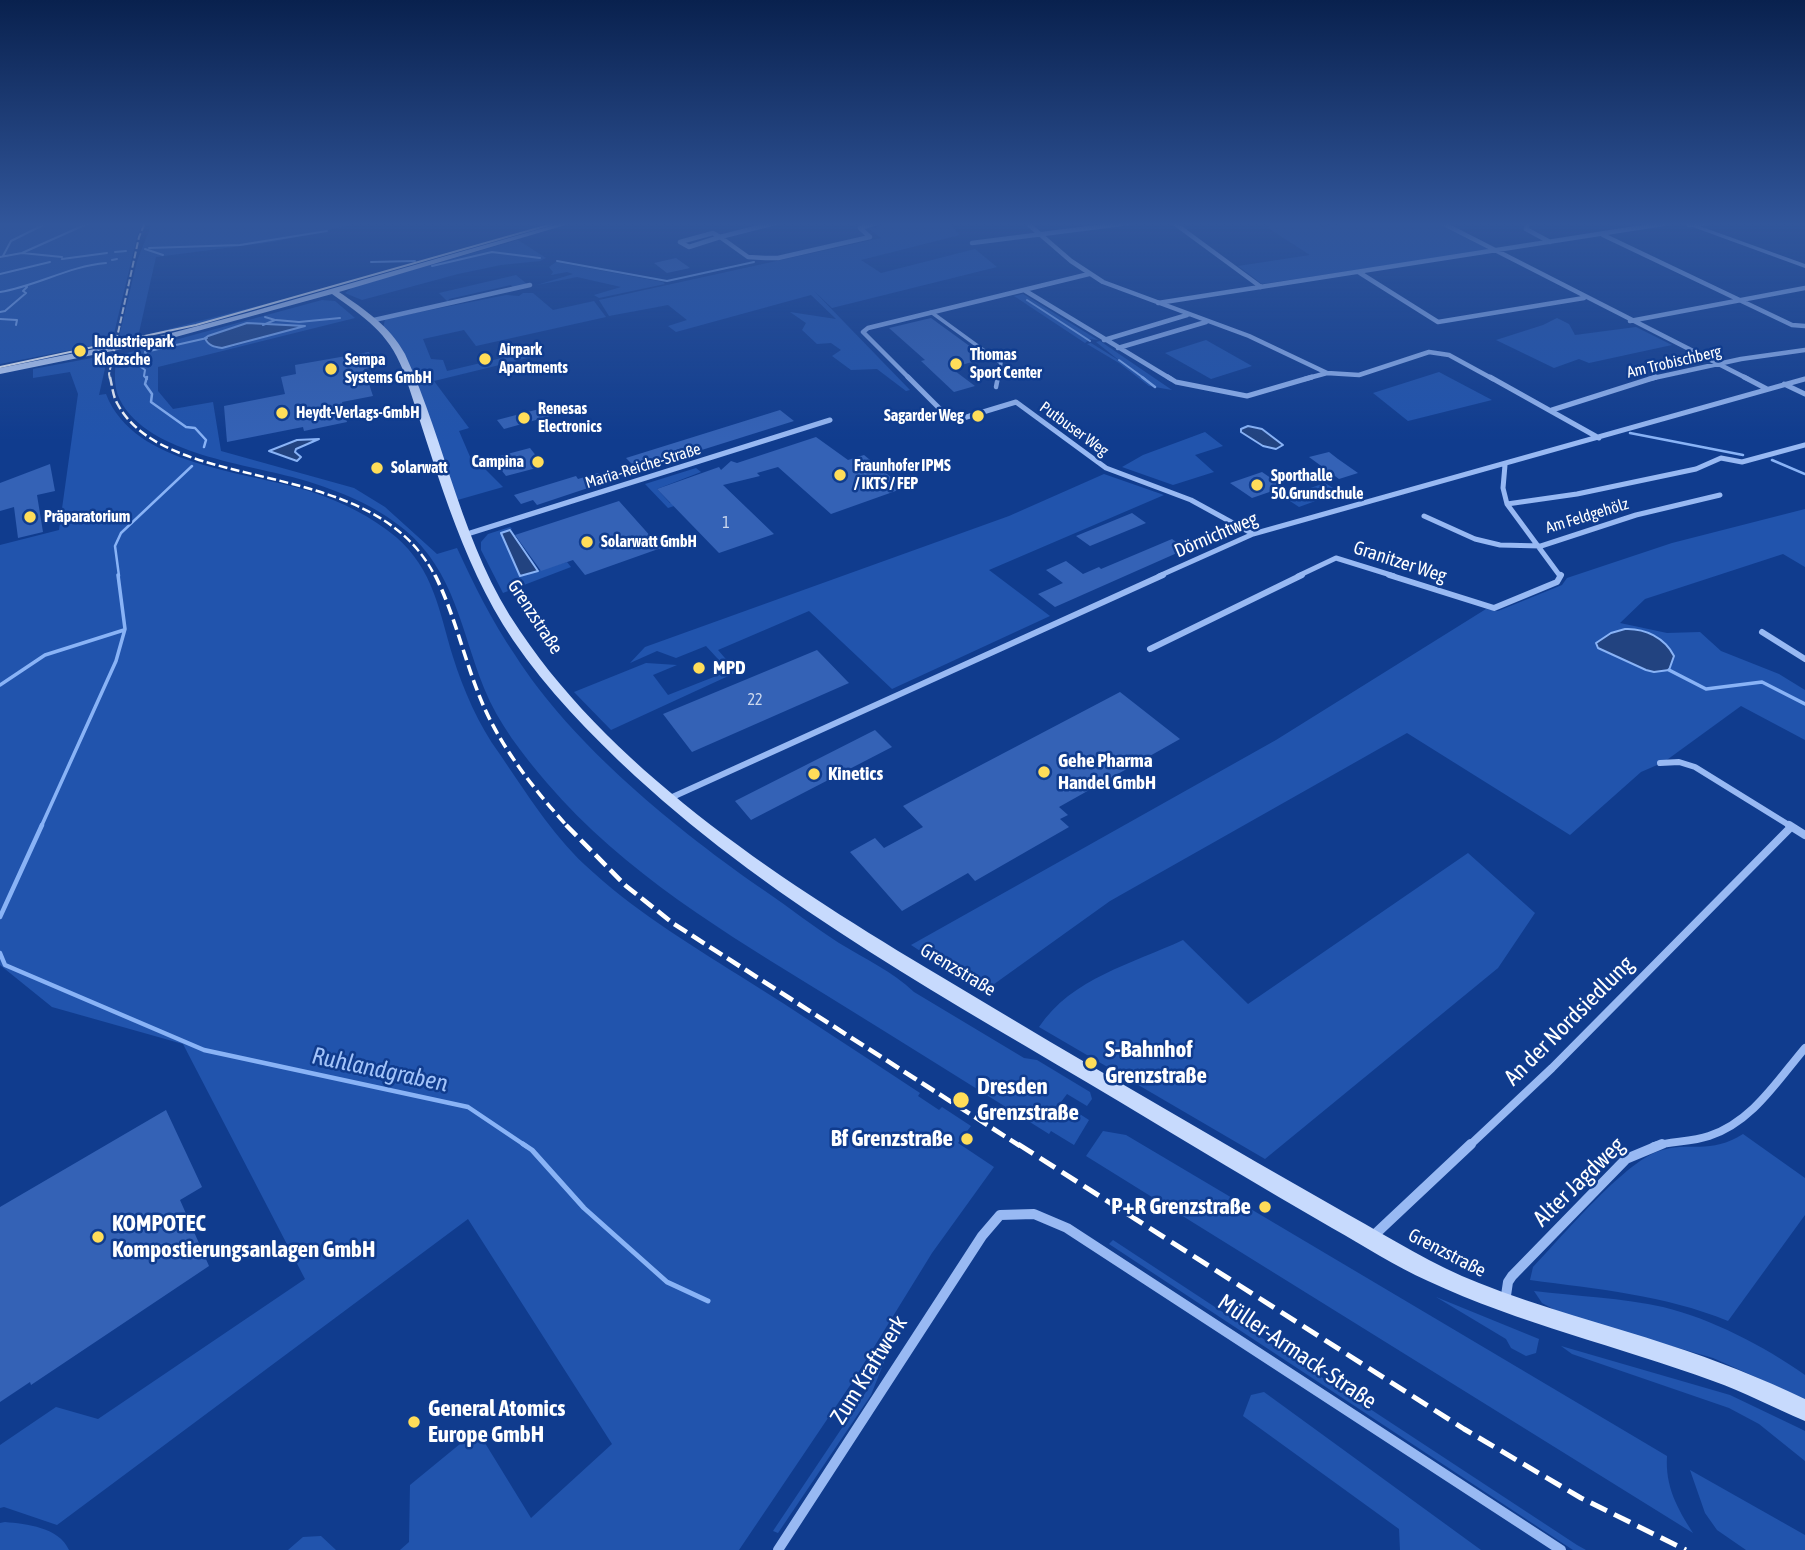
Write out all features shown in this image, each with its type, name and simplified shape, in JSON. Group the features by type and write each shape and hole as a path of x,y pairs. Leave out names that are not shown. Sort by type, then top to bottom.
{"main road":[{"path":"0,372 161,338 317,295"},
{"name":"Grenzstraße","path":"339,295 374,320 394,343 405,364 464,535 501,613 561,693 603,738 667,799 718,841 784,888 886,953 1430,1272 1504,1305 1723,1372 1805,1410"}],"street":[{"path":"374,320 484,295"},
{"name":"Putbuser Weg","path":"1001,295 869,328 863,332 946,415 960,419 1016,402 1106,468 1191,500 1253,534"},
{"path":"1033,295 1176,382 1236,395 1259,394 1327,373 1359,375 1416,356 1442,353 1464,361 1599,438"},
{"path":"1139,295 1254,338 1327,373"},
{"path":"1157,303 1207,295"},
{"path":"1396,295 1438,322 1585,298"},
{"path":"1580,295 1768,389"},
{"path":"1730,295 1792,325 1805,326"},
{"path":"1629,321 1765,295"},
{"path":"931,312 1001,363 996,387"},
{"path":"1104,340 1188,315"},
{"path":"1118,348 1207,322"},
{"name":"Am Trobischberg","path":"1552,411 1632,383 1714,364 1805,350"},
{"name":"Dörnichtweg","path":"667,799 1253,534 1805,379"},
{"path":"1784,384 1805,394"},
{"name":"Maria-Reiche-Straße","path":"464,535 830,420"},
{"path":"1505,465 1503,488 1507,504 1577,494 1696,469 1721,458 1742,463 1805,445"},
{"name":"Am Feldgehölz","path":"1424,516 1475,539 1500,545 1541,545 1636,515 1720,495"},
{"name":"Granitzer Weg","path":"1150,649 1336,558 1494,608 1557,582 1561,576 1541,545 1507,504"},
{"path":"1762,632 1805,659"},
{"path":"1660,763 1679,762 1695,766 1805,835"},
{"name":"An der Nordsiedlung","path":"1370,1238 1552,1068 1791,827"},
{"name":"Alter Jagdweg","path":"1504,1305 1508,1282 1512,1276 1626,1159 1642,1148 1658,1143 1710,1136 1732,1127 1749,1114 1805,1048"},
{"name":"Müller-Armack-Straße","path":"1000,1215 1034,1214 1068,1228 1561,1550"},
{"name":"Zum Kraftwerk","path":"778,1550 805,1513 922,1324 981,1236 1000,1215"}],"shaded area":[{"path":"0,295 123,295 112,342 0,364"},
{"path":"129,295 147,295 138,337 302,295 204,323 147,336 118,341"},
{"path":"351,295 379,295 362,300"},
{"path":"441,295 465,295 449,299 448,302"},
{"path":"504,295 536,295 553,310 594,301 606,317 476,346 464,330 423,339 431,359 443,360 447,371 527,352 532,357 434,381 469,428 459,431 474,466 481,465 503,487 454,501 405,364 383,329 385,319"},
{"path":"620,295 810,295 676,332 668,326 687,320 668,305 609,316 599,300"},
{"path":"811,295 818,295 910,390 906,391 877,369 851,370 832,356 841,350 831,343 817,344 802,330 806,323 790,312 836,319"},
{"path":"819,295 883,295 832,308"},
{"path":"1025,295 1098,340 1090,339 1085,343 1014,296"},
{"path":"322,300 335,301 355,318 158,367 158,391 173,409 213,402 221,451 354,488 385,507 437,554 457,548 484,603 515,655 539,689 596,753 697,841 830,937 887,971 914,992 1024,1058 1037,1060 1090,1092 1092,1099 1087,1106 1067,1094 1061,1102 1089,1120 1074,1145 1051,1131 1049,1134 751,949 678,900 609,846 538,772 496,714 446,583 422,547 405,530 369,506 330,489 202,455 153,433 134,419 120,400 115,384 116,356","holes":["259,323 304,326 232,347 213,347"]},
{"path":"1557,318 1569,324 1575,335 1636,327 1672,345 1589,363 1579,359 1554,368 1496,340"},
{"path":"247,323 305,326 222,348 214,347 206,341 208,336"},
{"path":"1206,340 1252,366 1211,379 1165,353"},
{"path":"1100,341 1172,390 1149,386 1119,363 1087,344 1091,343 1120,361 1096,342"},
{"path":"108,355 99,395 106,394 120,418 141,437 167,452 196,462 323,496 367,517 396,537 409,550 427,577 462,682 485,731 539,811 573,853 621,896 660,924 920,1093 918,1096 939,1110 942,1107 971,1126 958,1143 994,1167 932,1253 853,1381 739,1550 400,1550 409,1542 410,1485 477,1430 531,1518 612,1444 468,1219 57,1525 4,1507 0,1508 0,1445 56,1407 98,1419 305,1279 183,1044 52,1007 0,965 0,545 59,530 78,394 70,372 33,378 33,369"},
{"path":"1439,372 1492,400 1408,421 1373,393"},
{"path":"1248,426 1262,429 1283,445 1276,449 1263,446 1241,432 1241,429"},
{"path":"1205,432 1223,446 1195,455 1214,472 1173,485 1122,467 1143,455"},
{"path":"319,439 296,449 295,452 301,457 297,461 269,451 297,440"},
{"path":"696,468 701,472 657,489 670,503 708,490 711,494 668,508 645,484"},
{"path":"1104,474 1164,495 989,570 1050,616 892,689 809,611 718,650 737,672 611,730 574,692 646,663 677,665 653,675 668,695 729,671 706,646 676,658 657,651 630,663 645,647 1009,516"},
{"path":"1325,483 1340,492 1299,507 1284,497"},
{"path":"1805,509 1805,567 1783,554 1645,599 1620,623 1667,633 1700,632 1721,651 1779,674 1805,690 1805,740 1741,706 1664,762 1641,772 1570,835 1407,733 1110,901 983,992 911,945 1276,740 1486,609 1498,611 1562,585 1567,578 1672,543"},
{"path":"510,527 512,529 502,533 520,576 567,562 571,567 503,593 481,550 481,542 488,534"},
{"path":"510,530 538,571 520,576 501,533"},
{"path":"1625,629 1647,632 1660,639 1674,656 1669,670 1646,670 1598,648 1596,643 1611,633"},
{"path":"1468,853 1535,913 1498,968 1265,1159 1039,1027 1068,996 1086,984 1183,940 1248,1004"},
{"path":"1103,1131 1126,1135 1667,1456 1668,1477 1673,1496 1693,1533 1086,1156"},
{"path":"1743,1134 1805,1178 1805,1215 1728,1321 1655,1299 1530,1280 1533,1267 1611,1185 1644,1158 1670,1148 1720,1144"},
{"path":"1113,1240 1586,1550 1573,1550 1109,1244"},
{"path":"1534,1291 1648,1304 1681,1312 1719,1326 1755,1344 1805,1375 1805,1399 1713,1358 1564,1315 1542,1303"},
{"path":"1436,1297 1539,1339 1536,1353 1526,1356 1511,1348 1506,1339"},
{"path":"1561,1346 1730,1395 1805,1431 1805,1461 1759,1424 1729,1408 1572,1354"},
{"path":"881,1357 884,1362 871,1395 778,1533 773,1531 866,1392"},
{"path":"1264,1392 1481,1550 1400,1550 1399,1529 1243,1416 1251,1395"},
{"path":"1690,1470 1805,1535 1805,1550 1746,1550 1717,1530 1705,1513"},
{"path":"0,1523 41,1528 58,1536 69,1550 0,1550"},
{"path":"321,1536 336,1550 288,1550 303,1537"}],"building":[{"path":"931,318 986,358 951,368 975,386 954,392 921,361 925,360 889,328"},
{"name":"Heydt-Verlags-GmbH","path":"369,352 374,367 364,369 373,396 342,402 347,422 304,431 303,427 227,442 224,406 285,394 281,377 296,374 295,365"},
{"name":"Renesas Electronics","path":"543,408 550,416 504,429 497,420"},
{"path":"780,410 794,421 638,470 626,458"},
{"name":"Fraunhofer IPMS / IKTS / FEP","path":"816,437 848,460 864,455 904,488 831,514 778,467 757,473 760,476 723,485 774,534 719,553 657,489 719,467 721,470 731,461 737,463"},
{"name":"Renesas Electronics","path":"530,448 544,466 506,476 492,458"},
{"path":"1329,452 1358,473 1339,479 1309,457"},
{"path":"50,464 55,491 37,495 43,532 18,538 14,507 0,511 0,483"},
{"name":"Sporthalle 50.Grundschule","path":"1262,472 1284,487 1252,498 1230,483"},
{"path":"598,473 606,482 537,505 533,500 521,504 514,495 576,476 578,479"},
{"name":"Solarwatt GmbH","path":"619,501 661,548 585,575 573,560 541,571 515,535"},
{"path":"1132,513 1146,523 1090,546 1076,536"},
{"path":"1172,539 1186,549 1055,607 1038,594 1063,583 1046,570 1066,561 1083,574"},
{"path":"817,650 849,683 692,752 663,714"},
{"name":"Gehe Pharma Handel GmbH","path":"1120,692 1180,739 1059,807 1068,815 1060,819 1069,827 975,881 968,873 902,911 850,852 875,838 884,848 923,827 903,806"},
{"name":"Kinetics","path":"875,730 892,747 751,820 735,801"},
{"name":"KOMPOTEC Kompostierungsanlagen GmbH","path":"166,1110 202,1187 180,1200 209,1266 31,1385 30,1382 0,1402 0,1207"}],"waterway":[{"path":"0,312 23,295"},
{"path":"1027,300 1090,341"},
{"name":"Ruhlandgraben","path":"263,325 275,320 265,317"},
{"path":"276,320 299,322 340,318"},
{"path":"0,319 17,320 16,325"},
{"name":"Ruhlandgraben","path":"147,379 145,370 141,367 149,360 145,352 207,338"},
{"path":"1119,360 1145,379"},
{"path":"1142,377 1155,387"},
{"name":"Ruhlandgraben","path":"147,379 145,384 152,394 151,402 186,427 195,428 206,440 204,447"},
{"path":"1630,433 1743,455"},
{"path":"1772,460 1805,474"},
{"name":"Ruhlandgraben","path":"119,576 115,546 121,533 192,466"},
{"name":"Ruhlandgraben","path":"41,827 116,661 125,629 118,575"},
{"path":"0,685 45,655 124,630"},
{"path":"1669,670 1706,689 1762,682 1805,704"},
{"name":"Ruhlandgraben","path":"0,917 42,825"},
{"name":"Ruhlandgraben","path":"0,953 5,965 204,1050 468,1107 526,1146"},
{"name":"Ruhlandgraben","path":"526,1146 584,1208 667,1282 708,1301"}],"tram line":[{"path":"0,367 196,325 301,295"}],"railway":[{"path":"110,379 126,295"},
{"path":"110,377 117,403 142,433 179,453 320,492 366,510 405,537 435,576"},
{"path":"435,575 449,607 477,691 492,723 521,770 568,827"},
{"path":"566,825 626,886 674,924 1020,1146"},
{"path":"1018,1144 1464,1429 1581,1498 1686,1550"}],"place":[{"name":"Industriepark Klotzsche","path":"80,351"},
{"name":"Airpark Apartments","path":"485,359"},
{"name":"Thomas Sport Center","path":"956,364"},
{"name":"Sempa Systems GmbH","path":"331,369"},
{"name":"Heydt-Verlags-GmbH","path":"282,413"},
{"name":"Sagarder Weg","path":"978,416"},
{"name":"Renesas Electronics","path":"524,418"},
{"name":"Campina","path":"538,462"},
{"name":"Solarwatt","path":"377,468"},
{"name":"Fraunhofer IPMS / IKTS / FEP","path":"840,475"},
{"name":"Sporthalle 50.Grundschule","path":"1257,485"},
{"name":"Präparatorium","path":"30,517"},
{"name":"Solarwatt GmbH","path":"587,542"},
{"name":"MPD","path":"699,668"},
{"name":"Gehe Pharma Handel GmbH","path":"1044,772"},
{"name":"Kinetics","path":"814,774"},
{"name":"S-Bahnhof Grenzstraße","path":"1091,1063"},
{"name":"Dresden Grenzstraße","path":"961,1100"},
{"name":"Bf Grenzstraße","path":"967,1139"},
{"name":"P+R Grenzstraße","path":"1265,1207"},
{"name":"KOMPOTEC Kompostierungsanlagen GmbH","path":"98,1237"},
{"name":"General Atomics Europe GmbH","path":"414,1422"}]}
